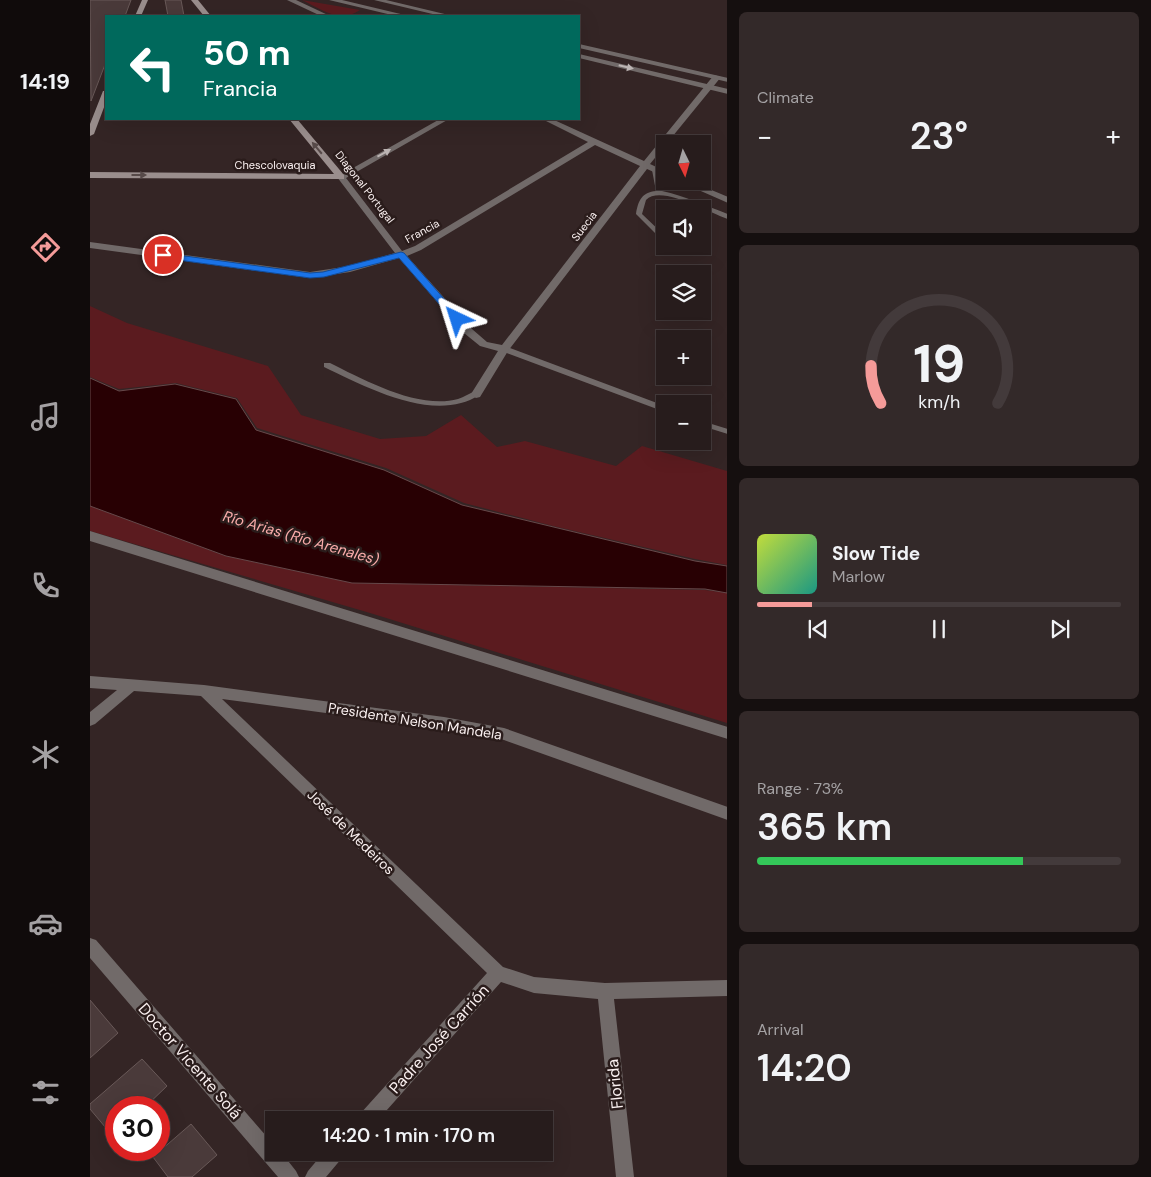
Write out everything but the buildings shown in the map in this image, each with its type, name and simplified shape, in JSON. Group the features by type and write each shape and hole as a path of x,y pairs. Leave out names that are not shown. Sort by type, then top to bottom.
{"main road":[{"path":"138,15 144,0"},
{"path":"194,0 207,15"},
{"path":"90,134 104,105"},
{"name":"Diagonal Portugal","path":"294,120 341,177"},
{"name":"Chescolovaquia","path":"90,175 341,177"}],"street":[{"path":"290,0 324,15"},
{"path":"332,0 400,15"},
{"path":"377,0 444,15"},
{"path":"580,46 727,80"},
{"path":"580,56 727,92"},
{"name":"Suecia","path":"476,394 504,349 645,165 717,77"},
{"name":"Chescolovaquia","path":"341,177 443,120"},
{"path":"548,120 655,170"},
{"name":"Francia","path":"90,245 310,275 324,275 401,255 418,248 595,141"},
{"name":"Diagonal Portugal","path":"341,177 401,255 472,335 484,344 504,349"},
{"path":"702,190 727,201"},
{"path":"90,536 727,733"},
{"name":"Presidente Nelson Mandela","path":"90,682 204,691 504,734 640,781 727,814"},
{"path":"90,720 132,685"},
{"name":"José de Medeiros","path":"204,691 498,973"},
{"name":"Doctor Vicente Solá","path":"90,946 290,1177"},
{"name":"Padre José Carrión","path":"374,1111 498,973 534,985 605,991 727,988"},
{"name":"Florida","path":"605,991 625,1177"},
{"path":"314,1177 328,1161"}],"lane":[{"path":"655,170 659,191"},
{"path":"656,231 639,214 641,203 646,196 659,191 727,217"},
{"path":"504,349 656,406"},
{"path":"327,364 364,382 403,397 430,402 452,403 466,401 476,394"},
{"path":"711,426 727,432"}],"shaded area":[{"path":"302,0 360,10 349,15 331,14"},
{"path":"90,306 127,323 268,366 301,415 380,439 426,436 461,415 497,447 525,441 616,466 642,446 727,471 727,565 553,526 464,503 386,468 257,428 237,398 176,383 119,389 90,377"},
{"path":"90,506 225,556 352,583 705,590 727,593 727,723 370,613 90,531"}],"water":[{"name":"Río Arias (Río Arenales)","path":"90,378 119,391 175,384 236,399 256,430 384,470 462,505 695,561 727,566 727,593 705,589 352,583 226,556 90,506"}],"route":[{"path":"163,255 310,275 324,275 401,255 457,319"}]}
